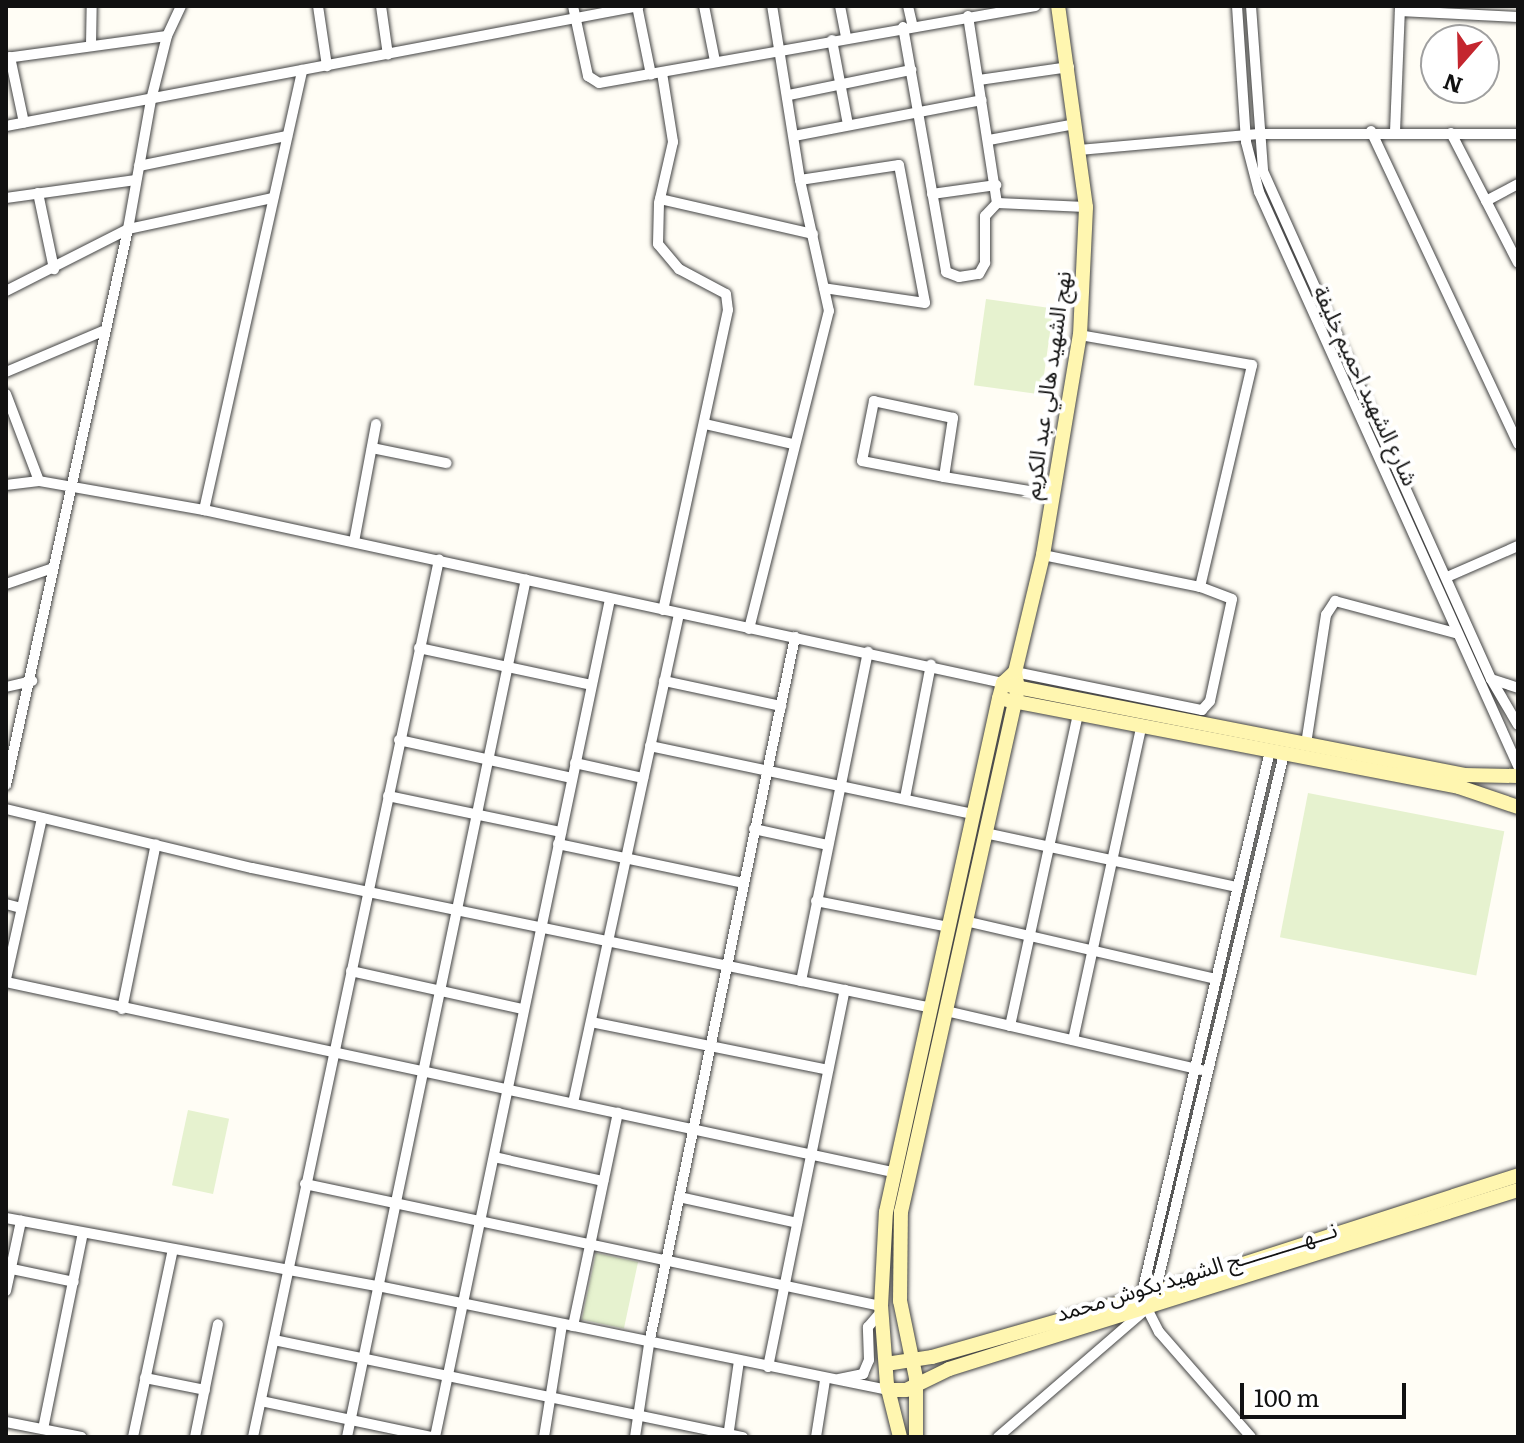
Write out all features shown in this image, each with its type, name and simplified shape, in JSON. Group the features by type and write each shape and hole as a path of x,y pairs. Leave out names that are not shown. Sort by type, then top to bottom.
{"main road":[{"name":"نهج الشهيد هالي عبد الكريم","path":"1015,672 1043,555 1080,335 1086,207 1069,67 1058,6"},
{"path":"916,1437 916,1384 900,1301 901,1212 939,1010 949,927 974,814 1015,672"},
{"path":"1008,693 1306,744 1464,775 1518,776"},
{"path":"1008,693 1078,715 1459,787 1518,807"},
{"path":"900,1437 888,1390 882,1309 892,1172 965,921 985,833 1008,693"},
{"name":"نـــهـــــــــــج الشهيد بكوش محمد","path":"888,1390 901,1391 1518,1175"},
{"name":"نـــهـــــــــــج الشهيد بكوش محمد","path":"886,1364 1149,1302 1518,1190"}],"street":[{"path":"91,45 92,6"},
{"path":"6,785 32,681 103,331 128,229 151,100 167,36 181,6"},
{"path":"318,6 327,66"},
{"path":"381,6 388,55"},
{"path":"573,6 592,80 657,74 973,12 1035,6"},
{"path":"6,126 638,6 673,142 660,199 658,244 679,269 728,300 705,424 663,610"},
{"path":"704,6 715,61"},
{"path":"749,629 793,444 829,311 800,180 789,95 772,6"},
{"path":"840,6 846,38"},
{"path":"908,6 911,70 920,112 941,265 959,277 979,274 985,263 985,216 997,203 979,80 973,12"},
{"name":"شارع الشهيد احميم خليفة","path":"1237,6 1259,192 1455,633 1518,766"},
{"name":"شارع الشهيد احميم خليفة","path":"1251,6 1252,134 1263,171 1491,679 1518,725"},
{"path":"1395,132 1400,9 1518,17"},
{"path":"24,123 8,58 167,36"},
{"path":"832,40 848,125"},
{"path":"979,80 1069,67"},
{"path":"204,510 302,70"},
{"path":"789,95 911,70"},
{"path":"794,136 982,100"},
{"path":"989,140 1075,124"},
{"path":"1371,131 1518,444"},
{"path":"1079,150 1252,134 1371,131 1518,134"},
{"path":"1451,133 1518,263"},
{"path":"139,166 287,136"},
{"path":"800,180 899,165 925,303 824,288"},
{"path":"6,198 136,180"},
{"path":"1486,201 1518,184"},
{"path":"932,194 996,185"},
{"path":"38,193 54,269"},
{"path":"6,291 128,229 273,198"},
{"path":"660,199 813,234"},
{"path":"997,203 1086,207"},
{"path":"6,372 103,331"},
{"path":"1080,335 1252,365 1200,587"},
{"path":"6,394 39,481"},
{"path":"944,477 953,418 874,401 862,461 944,477 1054,495"},
{"path":"354,542 376,424"},
{"path":"705,424 793,444"},
{"path":"372,448 446,463"},
{"path":"6,485 39,481 204,510 749,629 931,664 984,679 1008,693"},
{"path":"1447,577 1518,546"},
{"path":"1015,672 1202,710 1210,701 1232,599 1200,587 1043,555"},
{"path":"253,1437 439,560"},
{"path":"6,584 53,568"},
{"path":"347,1437 526,579"},
{"path":"261,1401 434,1437 610,599"},
{"path":"1306,744 1326,615 1335,601 1455,633"},
{"path":"573,1103 679,614"},
{"path":"635,1437 649,1344 795,637"},
{"path":"419,648 591,685"},
{"path":"801,981 868,652"},
{"path":"905,798 931,664"},
{"path":"1491,679 1518,688"},
{"path":"6,687 32,681"},
{"path":"664,681 781,706"},
{"path":"1010,1026 1078,715"},
{"path":"1073,1040 1141,727"},
{"path":"399,740 572,778"},
{"path":"650,746 974,814"},
{"path":"1202,1070 1216,979 1237,887 1277,753"},
{"path":"998,1437 1149,1302 1277,753"},
{"path":"575,763 643,778"},
{"path":"388,796 561,832"},
{"path":"6,809 369,892 541,925 939,1010 1202,1070"},
{"path":"42,818 6,980 332,1055 892,1172"},
{"path":"754,829 828,845"},
{"path":"985,833 1237,887"},
{"path":"122,1009 156,844"},
{"path":"558,844 743,883"},
{"path":"816,901 949,927"},
{"path":"6,904 21,908"},
{"path":"965,921 1216,979"},
{"path":"351,971 523,1009"},
{"path":"768,1367 845,990"},
{"path":"591,1022 828,1070"},
{"path":"544,1437 618,1113"},
{"path":"494,1157 603,1181"},
{"path":"305,1184 882,1309 868,1327 869,1360 863,1374 825,1380"},
{"path":"679,1197 797,1223"},
{"path":"6,1218 288,1268 825,1380 888,1390"},
{"path":"6,1291 21,1221"},
{"path":"43,1429 83,1233"},
{"path":"133,1437 173,1249"},
{"path":"12,1269 74,1282"},
{"path":"1149,1302 1251,1437"},
{"path":"195,1437 218,1324"},
{"path":"274,1340 743,1437"},
{"path":"728,1435 739,1361"},
{"path":"145,1378 205,1390"},
{"path":"816,1437 825,1380"},
{"path":"6,1422 75,1436"}],"green space":[{"path":"986,299 1053,308 1041,395 974,385"},
{"path":"1308,793 1504,831 1476,975 1280,937"},
{"path":"188,1110 229,1119 213,1194 172,1185"},
{"path":"596,1253 638,1262 624,1328 582,1320"}]}
